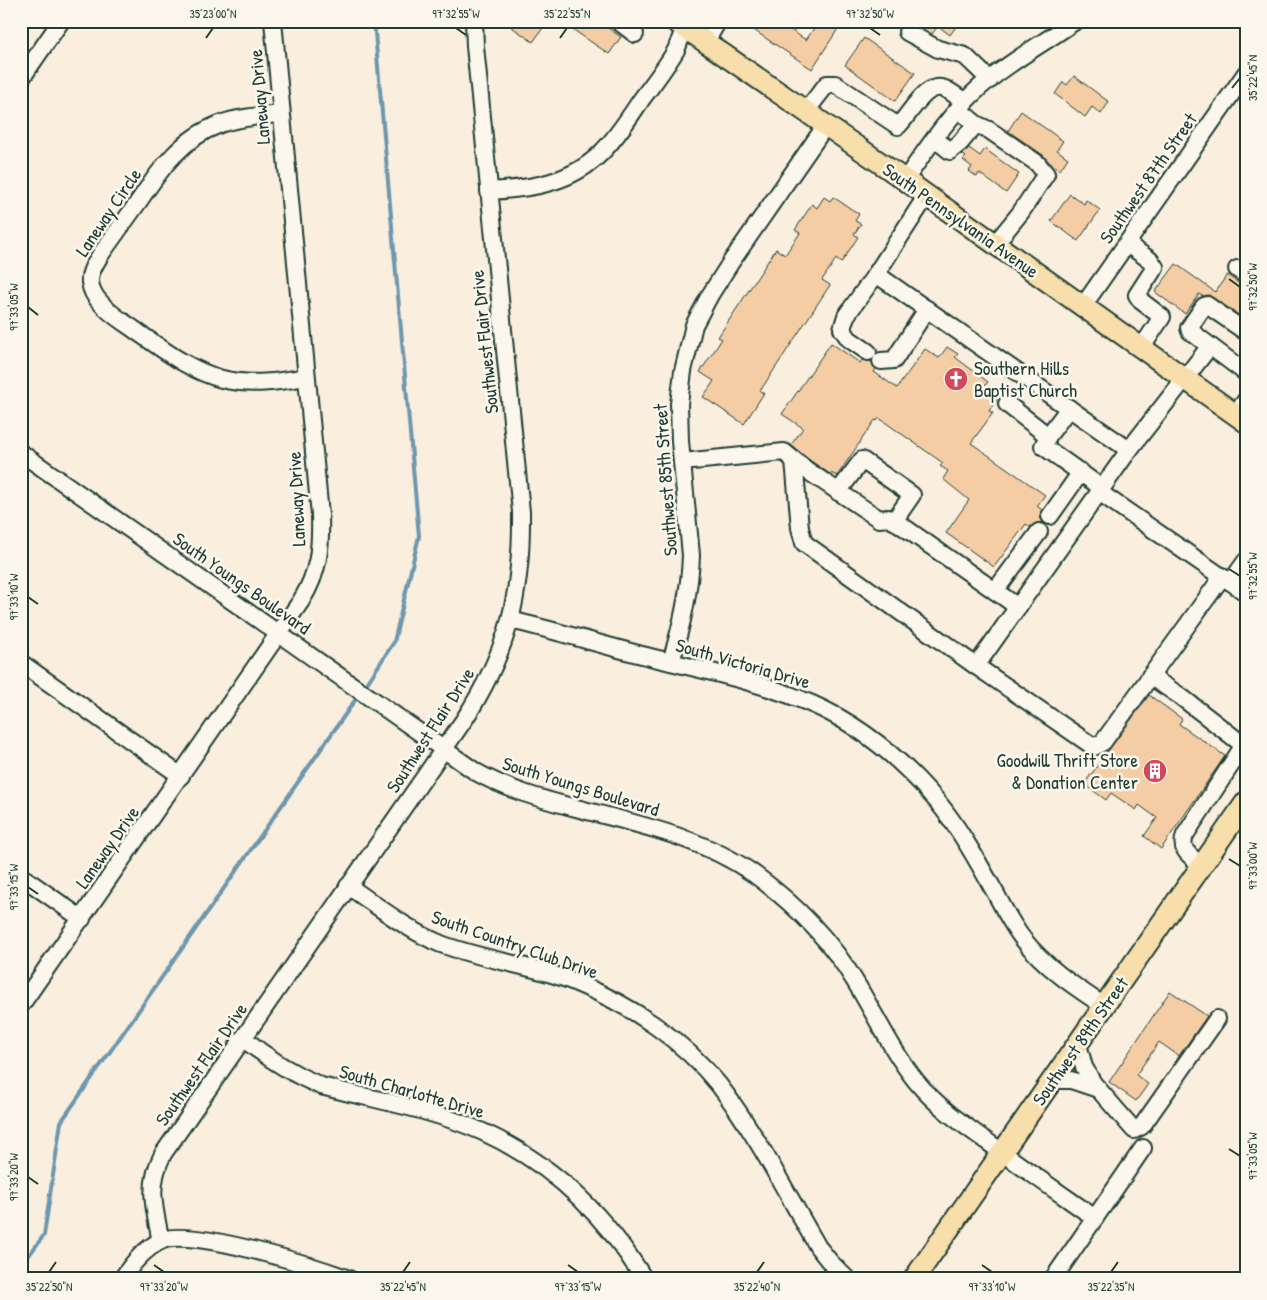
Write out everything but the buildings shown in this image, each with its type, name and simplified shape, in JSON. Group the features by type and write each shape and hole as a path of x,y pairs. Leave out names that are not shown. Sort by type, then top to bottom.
{"main road":[{"name":"South Pennsylvania Avenue","path":"682,24 705,43 906,180 1185,378 1242,412"},
{"name":"Southwest 89th Street","path":"914,1279 1246,802"}],"street":[{"path":"21,79 62,21"},
{"name":"Laneway Drive","path":"21,1005 279,634 308,590 316,570 320,546 320,515 273,21"},
{"name":"Southwest Flair Drive","path":"161,1240 153,1205 153,1192 157,1167 172,1140 464,720 488,680 501,650 510,620 517,592 520,564 521,512 474,21"},
{"path":"618,21 635,34"},
{"path":"705,43 718,21"},
{"path":"906,180 934,139 961,106 990,80 1075,21"},
{"path":"489,191 546,184 571,174 590,162 611,142 676,50 682,24"},
{"path":"907,32 938,49 965,56 990,80"},
{"name":"Southwest 87th Street","path":"1083,306 1246,73"},
{"path":"806,111 827,84 835,84 898,126 924,94 933,88 944,88 976,124 1014,146 1037,163 1046,174 1021,212 995,244"},
{"name":"Laneway Circle","path":"281,114 235,120 220,124 195,136 179,149 161,168 101,254 94,265 90,280 94,294 108,311 166,351 206,374 232,381 253,382 306,378"},
{"path":"934,139 950,151 960,143 976,124"},
{"name":"Southwest 85th Street","path":"671,662 682,621 691,571 679,404 680,386 694,326 705,303 721,278 826,125"},
{"path":"868,352 848,338 842,329 846,316 876,274 927,195"},
{"path":"1126,244 1150,260 1155,267 1137,295 1141,301 1162,317 1142,347"},
{"path":"876,274 1129,450"},
{"path":"1246,332 1209,306 1204,306 1192,322 1189,330 1246,373"},
{"path":"881,361 894,360 927,309"},
{"path":"976,666 1129,450 1210,346"},
{"path":"1007,404 1048,436"},
{"path":"1069,408 1048,436 1043,446 1081,472 1100,490 1246,593"},
{"path":"682,462 784,452 838,492 879,519 888,518 894,521 1018,607"},
{"name":"South Youngs Boulevard","path":"21,453 476,772 507,788 669,833 706,848 752,874 794,906 830,946 857,983 894,1049 917,1082 941,1108 1095,1218"},
{"path":"794,460 800,528 804,543 976,666 1094,747 1103,742 1150,676 1226,580 1246,561"},
{"path":"838,492 862,460 912,495 894,521"},
{"path":"1050,516 1081,472"},
{"path":"995,591 1039,532"},
{"name":"South Victoria Drive","path":"510,620 763,686 814,704 853,727 887,751 914,777 949,818 1028,945 1059,975 1104,1006"},
{"path":"21,663 182,776"},
{"path":"1150,676 1180,696 1245,746 1186,835 1183,843 1185,851 1202,866"},
{"path":"21,876 82,919"},
{"name":"South Country Club Drive","path":"348,886 400,922 430,938 472,954 530,967 558,976 613,999 650,1021 686,1051 718,1084 757,1143 818,1247 846,1279"},
{"path":"1078,1044 1084,1067 1098,1089 1134,1130 1142,1126 1217,1019"},
{"name":"South Charlotte Drive","path":"243,1038 285,1068 321,1086 423,1111 470,1127 499,1140 535,1160 578,1195 592,1210 616,1238 644,1279"},
{"path":"1053,1080 1071,1080 1098,1089"},
{"path":"1053,1279 1143,1148"},
{"path":"122,1279 135,1262 161,1240 182,1238 223,1243 302,1264 349,1279"}],"waterway":[{"path":"364,688 394,642 419,536 374,21"},
{"path":"21,1266 44,1235 61,1122 358,696"}],"place":[{"name":"Southern Hills Baptist Church","path":"956,379"},
{"name":"Goodwill Thrift Store & Donation Center","path":"1155,771"}]}
